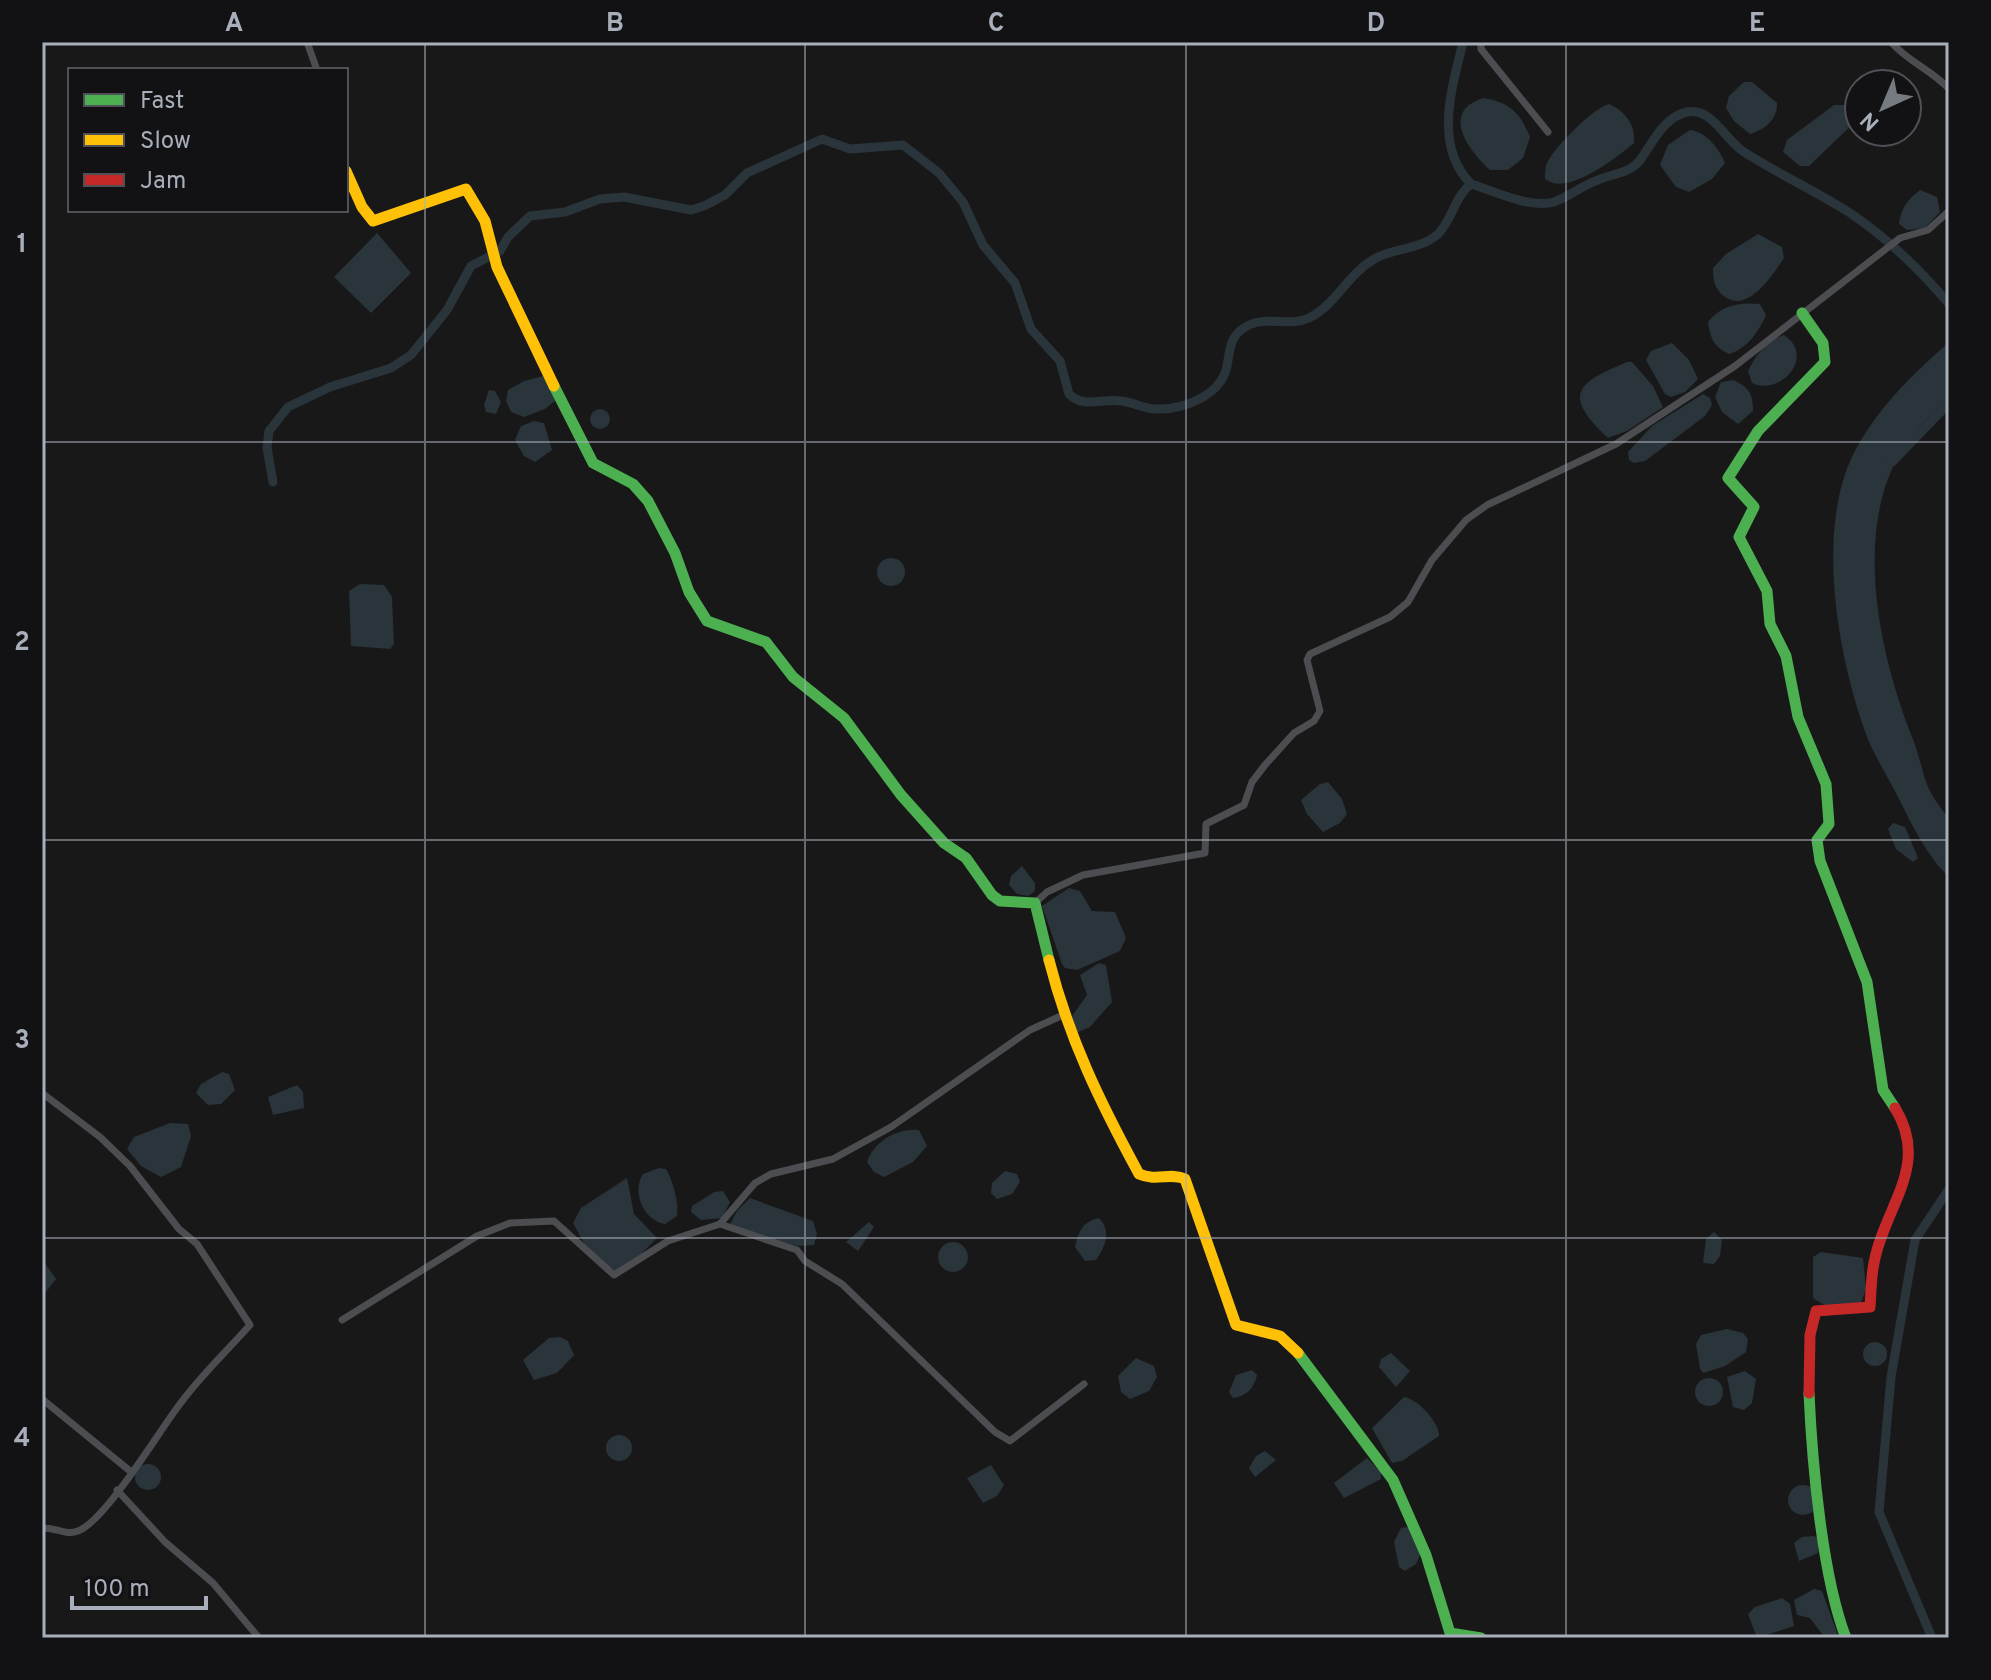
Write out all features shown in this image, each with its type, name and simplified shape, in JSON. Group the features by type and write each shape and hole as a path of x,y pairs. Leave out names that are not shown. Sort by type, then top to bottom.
{"street":[{"path":"307,42 316,68"},
{"path":"1481,42 1481,49 1548,132"},
{"path":"1891,42 1907,60 1940,79 1949,89"},
{"path":"348,176 362,207 373,221 466,189 485,221 497,267 584,449 593,463 633,484 648,501 675,553 689,592 707,621 766,642 793,677 844,718 901,795 944,843 966,858 992,895 1000,901 1035,903 1047,892 1083,875 1205,853 1206,824 1244,805 1255,777 1294,733 1314,721 1320,711 1308,665 1310,654 1390,617 1408,602 1444,545 1466,520 1487,505 1616,444 1735,366 1889,250 1900,238 1928,230 1949,211"},
{"path":"1802,313 1823,343 1825,362 1806,387 1753,434 1734,460 1728,478 1754,507 1739,537 1767,591 1770,624 1786,656 1798,717 1826,784 1829,824 1817,840 1820,861 1867,982 1883,1090 1902,1120 1911,1145 1901,1191 1874,1261 1870,1307 1862,1310 1816,1311 1810,1335 1808,1371 1817,1469 1838,1617 1846,1638"},
{"path":"1035,903 1063,1015 1089,1081 1139,1174 1152,1180 1180,1176 1185,1179 1236,1325 1280,1336 1310,1367 1393,1480 1426,1555 1450,1633 1481,1638"},
{"path":"342,1320 477,1236 510,1223 554,1221 614,1275 668,1241 720,1224 755,1183 771,1174 833,1159 856,1147 936,1098 1030,1030 1063,1015"},
{"path":"42,1093 100,1137 130,1166 166,1214 189,1240 197,1244 250,1325 178,1406 160,1437 93,1521 79,1531 42,1528"},
{"path":"720,1224 797,1250 805,1261 842,1284 995,1432 1010,1441 1084,1384"},
{"path":"42,1399 130,1471"},
{"path":"117,1490 165,1542 213,1583 259,1638"}],"shaded area":[{"path":"1744,82 1752,82 1777,103 1769,123 1750,134 1734,121 1726,108 1729,96"},
{"path":"1483,98 1500,102 1513,110 1530,137 1523,158 1508,170 1490,170 1462,132 1463,112 1470,104"},
{"path":"1609,104 1628,119 1634,143 1604,166 1578,179 1554,183 1545,179 1545,170 1552,154 1585,120"},
{"path":"1834,105 1843,105 1843,133 1809,166 1800,166 1783,152 1787,140"},
{"path":"1690,130 1712,142 1725,163 1712,179 1689,192 1676,187 1660,165 1668,145"},
{"path":"1920,190 1937,197 1940,212 1925,228 1907,230 1899,224 1901,213"},
{"path":"377,233 411,273 371,313 334,277"},
{"path":"1758,234 1782,247 1784,258 1759,290 1734,301 1718,291 1713,268 1726,254"},
{"path":"1760,304 1766,315 1747,344 1729,354 1716,345 1708,322 1713,316 1731,306"},
{"path":"1784,335 1797,353 1791,372 1774,384 1763,386 1752,383 1748,371 1754,359 1767,345"},
{"path":"1949,342 1949,398 1908,441 1887,481 1878,516 1875,553 1881,630 1900,704 1928,787 1949,818 1949,877 1920,838 1869,742 1848,676 1835,600 1833,561 1841,488 1861,440 1908,381"},
{"path":"1672,343 1689,360 1698,379 1685,392 1671,397 1665,394 1646,360 1651,351"},
{"path":"1632,362 1653,386 1663,407 1627,431 1608,438 1584,411 1581,391 1596,377"},
{"path":"543,376 556,400 545,409 524,417 511,412 506,401 508,390 524,381"},
{"path":"1733,380 1746,388 1753,405 1753,411 1738,424 1722,412 1715,397 1721,382"},
{"path":"489,390 495,391 501,402 496,414 486,412 484,405"},
{"path":"1703,394 1710,398 1712,405 1705,416 1645,461 1634,463 1629,460 1628,452 1652,426"},
{"path":"600,409 607,412 610,419 607,426 600,429 593,426 590,419 593,412"},
{"path":"534,421 544,423 552,450 535,462 524,456 515,440 521,426"},
{"path":"891,558 901,562 905,572 901,582 891,586 881,582 877,572 881,562"},
{"path":"360,584 384,585 392,597 394,644 390,649 351,646 349,591"},
{"path":"1328,782 1342,799 1347,814 1340,823 1323,832 1307,814 1301,800 1320,784"},
{"path":"1893,823 1905,827 1918,858 1913,862 1896,849 1888,829"},
{"path":"1022,866 1035,883 1035,891 1028,896 1017,894 1009,885 1011,876"},
{"path":"1069,888 1080,891 1092,911 1115,912 1126,938 1120,951 1077,970 1065,968 1062,964 1042,906"},
{"path":"1099,963 1106,965 1112,1002 1090,1027 1076,1033 1070,1019 1087,995 1080,975"},
{"path":"222,1072 229,1074 235,1090 221,1104 208,1105 196,1093 201,1084"},
{"path":"297,1085 303,1092 304,1108 273,1115 268,1097"},
{"path":"170,1123 188,1124 191,1136 181,1167 161,1177 141,1166 127,1149 134,1137"},
{"path":"919,1130 927,1146 913,1162 884,1177 874,1172 867,1162 881,1142 903,1131"},
{"path":"659,1168 666,1169 669,1174 677,1204 677,1216 665,1224 646,1212 638,1189 643,1174"},
{"path":"1005,1171 1017,1174 1020,1182 1012,1194 997,1199 991,1193 992,1183"},
{"path":"627,1178 634,1214 657,1238 637,1258 615,1272 586,1247 573,1223 581,1208"},
{"path":"723,1191 730,1202 722,1218 701,1220 691,1212 692,1206 714,1192"},
{"path":"750,1198 813,1221 817,1234 814,1245 798,1246 729,1226 737,1211"},
{"path":"1099,1218 1105,1228 1104,1244 1096,1260 1085,1261 1075,1247 1078,1237 1085,1225"},
{"path":"869,1222 874,1227 858,1251 846,1242"},
{"path":"1714,1232 1722,1240 1720,1256 1714,1264 1703,1263 1706,1239"},
{"path":"953,1242 959,1243 967,1251 967,1263 959,1271 953,1272 947,1271 939,1263 938,1257 939,1251 947,1243"},
{"path":"1821,1252 1863,1258 1866,1289 1860,1305 1824,1305 1813,1298 1813,1257"},
{"path":"42,1259 56,1279 42,1297"},
{"path":"1727,1329 1743,1333 1748,1339 1746,1352 1725,1366 1703,1373 1696,1344 1701,1335"},
{"path":"560,1337 568,1341 574,1355 557,1373 534,1380 523,1360 549,1338"},
{"path":"1875,1342 1884,1345 1887,1354 1884,1363 1875,1366 1866,1363 1863,1354 1866,1345"},
{"path":"1391,1353 1410,1371 1396,1387 1379,1367 1381,1359"},
{"path":"1136,1358 1154,1366 1157,1377 1149,1391 1130,1399 1121,1392 1118,1376"},
{"path":"1252,1370 1257,1375 1252,1387 1233,1398 1229,1392 1236,1375"},
{"path":"1745,1371 1756,1379 1752,1403 1744,1410 1733,1407 1727,1377"},
{"path":"1709,1378 1719,1382 1723,1392 1719,1402 1709,1406 1699,1402 1695,1392 1699,1382"},
{"path":"1404,1397 1427,1412 1436,1424 1439,1436 1402,1461 1392,1463 1372,1428"},
{"path":"619,1435 628,1439 632,1448 628,1457 619,1461 610,1457 606,1448 610,1439"},
{"path":"1265,1451 1276,1460 1255,1477 1249,1468 1256,1456"},
{"path":"1367,1458 1381,1472 1381,1479 1344,1498 1334,1483"},
{"path":"148,1464 157,1468 161,1477 157,1486 148,1490 139,1486 135,1477 139,1468"},
{"path":"991,1465 1004,1485 997,1496 983,1503 967,1478"},
{"path":"1803,1485 1814,1489 1818,1500 1814,1511 1803,1515 1792,1511 1788,1500 1792,1489"},
{"path":"1407,1527 1413,1531 1421,1553 1416,1564 1405,1571 1399,1567 1394,1542 1401,1528"},
{"path":"1802,1537 1820,1539 1818,1553 1799,1561 1794,1543"},
{"path":"1814,1589 1822,1591 1839,1638 1825,1638 1810,1618 1797,1615 1794,1600"},
{"path":"1782,1598 1790,1604 1794,1626 1757,1638 1748,1614 1755,1607"}],"waterway":[{"path":"1463,42 1451,97 1449,134 1459,169 1471,184"},
{"path":"273,482 267,448 269,431 288,407 330,387 391,368 411,355 447,310 471,266 500,251 508,237 530,216 565,212 600,199 624,197 691,210 725,195 747,173 822,139 850,149 903,145 939,173 963,202 983,245 1015,283 1031,329 1060,361 1069,394 1087,402 1114,400 1166,409 1197,400 1222,379 1231,344 1242,329 1256,322 1302,321 1319,312 1366,264 1383,255 1424,243 1438,234 1471,184 1524,201 1554,202 1592,182 1632,168 1666,125 1687,112 1704,114 1744,152 1863,222 1902,255 1949,304"},
{"path":"1892,462 1949,403"},
{"path":"1932,1638 1879,1512 1891,1377 1915,1240 1949,1189"}],"traffic: fast":[{"path":"1802,313 1823,343 1825,362 1758,431 1728,478 1754,507 1739,537 1767,591 1770,624 1786,656 1798,717 1826,784 1829,824 1817,840 1820,861 1867,982 1883,1090 1895,1108"},
{"path":"554,386 593,463 633,484 648,501 675,553 689,592 707,621 766,642 793,677 844,718 901,795 944,843 966,858 992,895 1000,901 1035,903 1049,960"},
{"path":"1298,1353 1393,1480 1426,1555 1450,1633 1481,1638"},
{"path":"1809,1393 1825,1551 1846,1638"}],"traffic: slow":[{"path":"348,176 362,207 373,221 466,189 485,221 497,267 554,386"},
{"path":"1049,960 1066,1017 1087,1070 1139,1174 1185,1179 1236,1325 1280,1336 1298,1353"}],"traffic: jam":[{"path":"1809,1393 1810,1335 1816,1311 1870,1307 1873,1268 1879,1243 1907,1168 1905,1129 1895,1108"}]}
